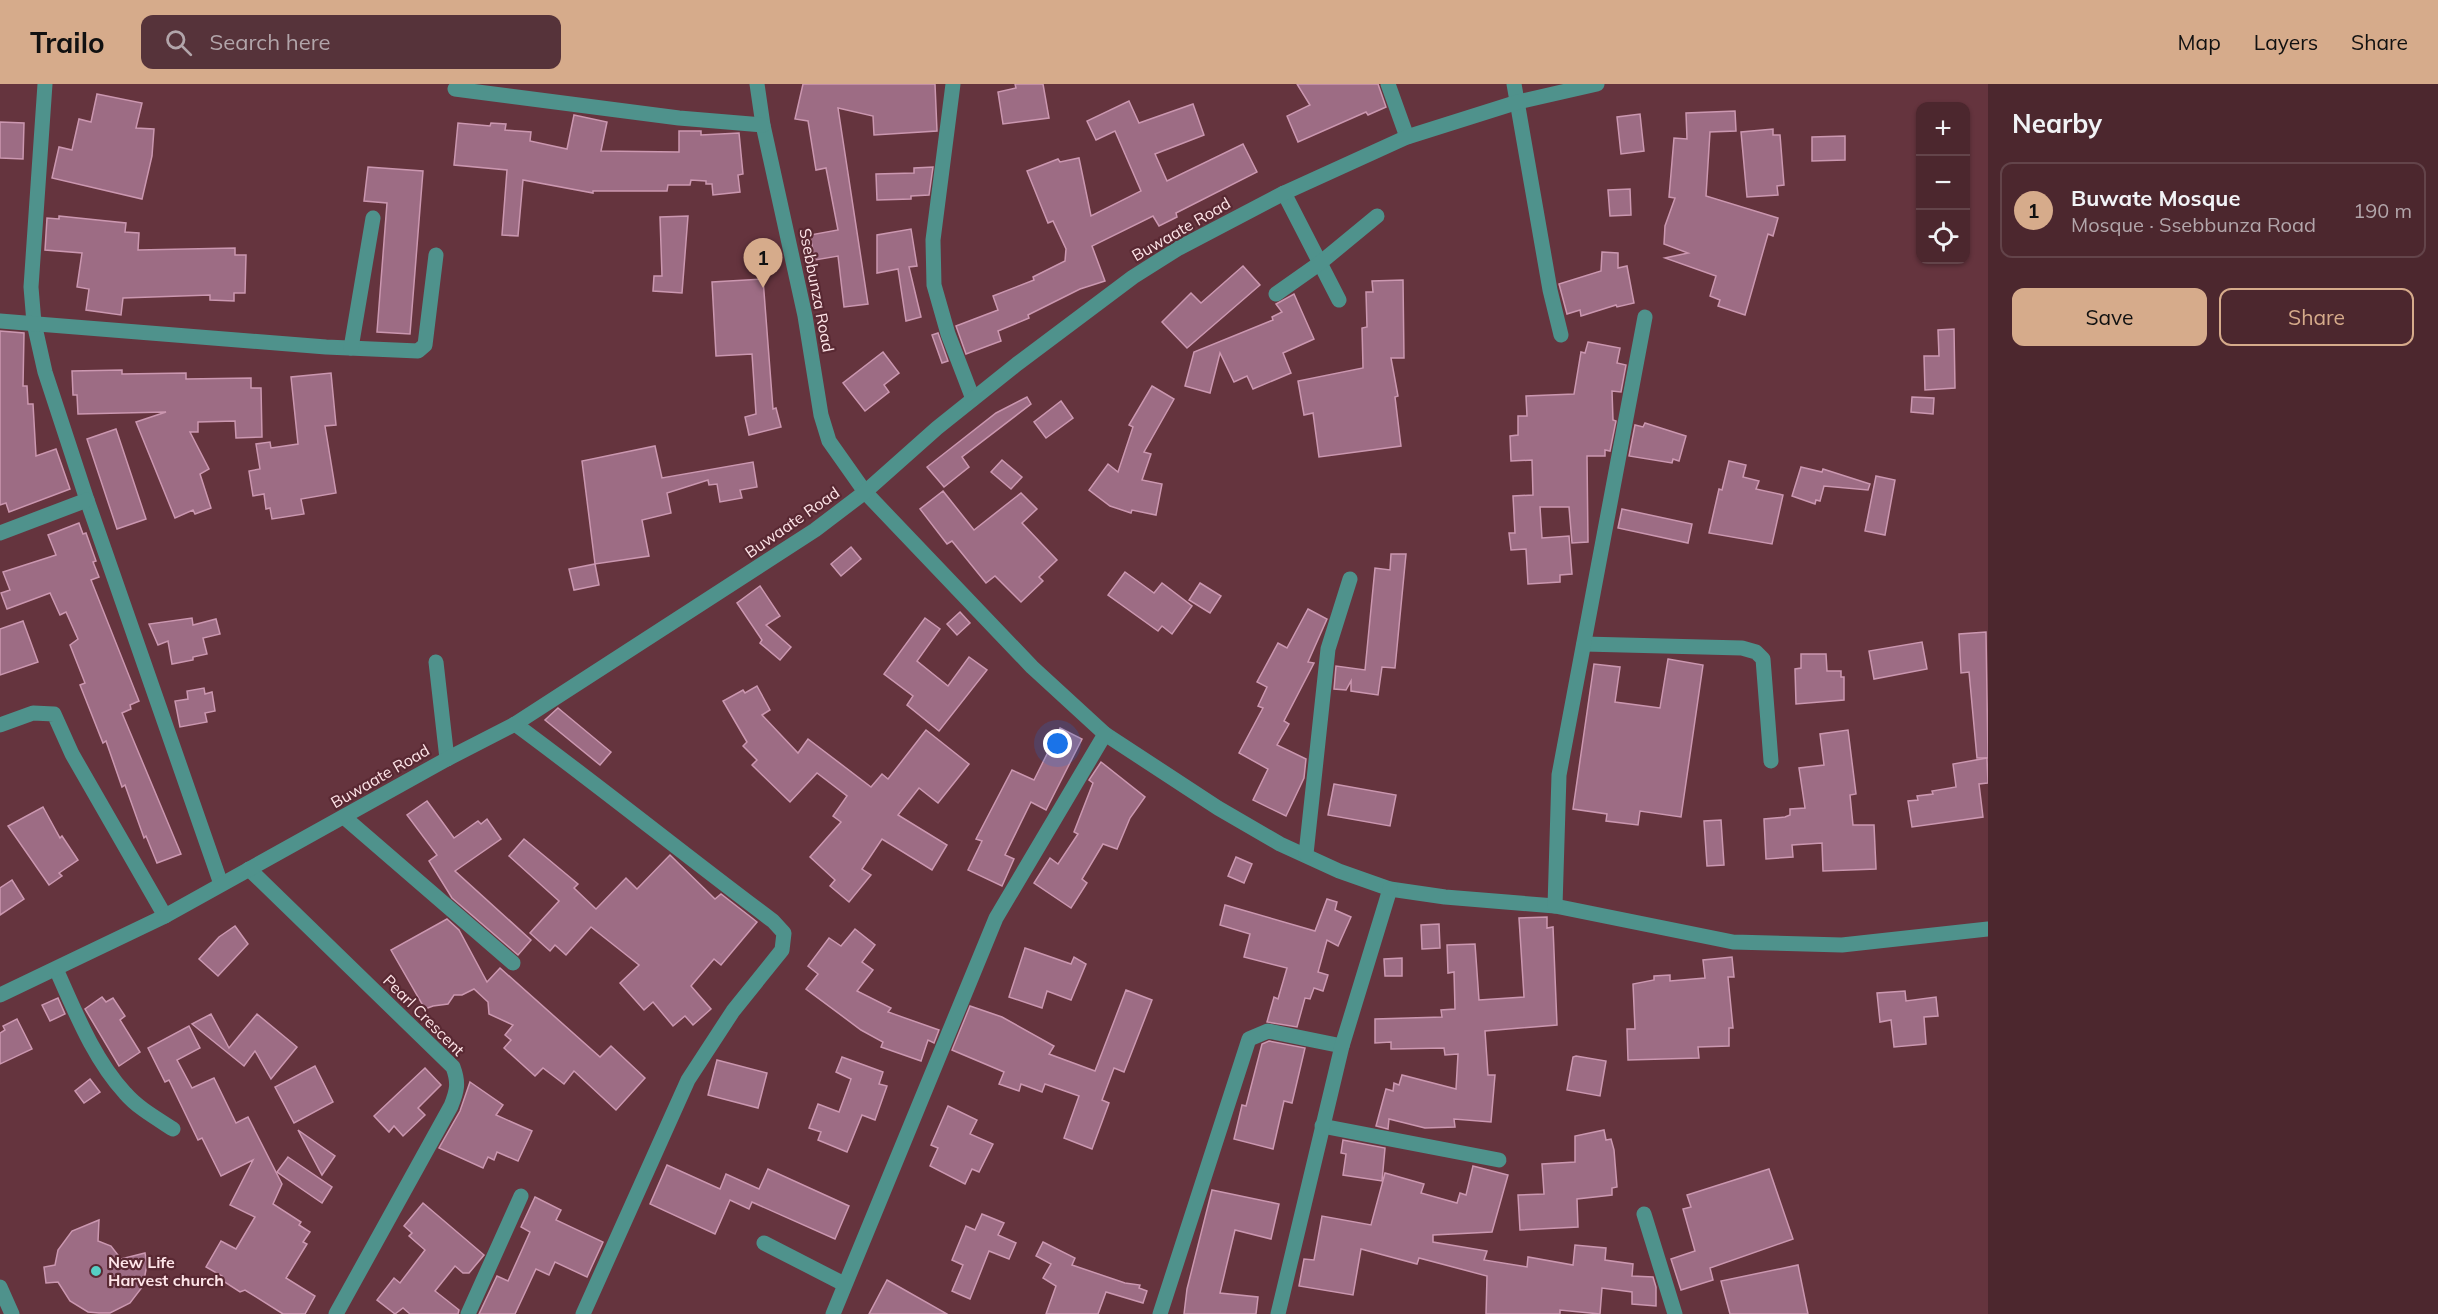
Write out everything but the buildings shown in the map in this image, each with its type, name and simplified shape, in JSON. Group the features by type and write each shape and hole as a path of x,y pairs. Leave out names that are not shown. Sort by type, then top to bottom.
{"street":[{"path":"45,84 31,286 34,323 45,372 87,500 221,884"},
{"name":"Ssebbunza Road","path":"758,84 763,125 794,256 821,415 829,441 865,492 1032,667 1105,734 1218,808 1280,844 1339,871 1390,889 1445,897 1555,906 1733,942 1773,945 1842,945 1988,929"},
{"path":"953,84 933,240 934,285 948,334 973,399"},
{"path":"1388,84 1407,137"},
{"path":"1514,84 1550,290 1561,334"},
{"name":"Buwaate Road","path":"0,995 165,916 447,759 515,724 815,530 865,492 973,399 1133,276 1284,193 1407,137 1518,102 1597,84"},
{"path":"454,89 679,118 763,125"},
{"path":"1284,193 1339,300"},
{"path":"1276,294 1320,263 1377,216"},
{"path":"351,348 373,218"},
{"path":"0,321 351,348 418,351 423,349 436,255"},
{"path":"1555,906 1559,775 1645,317"},
{"path":"0,533 87,500"},
{"path":"1306,854 1328,649 1350,579"},
{"path":"1584,644 1742,648 1756,652 1763,659 1771,761"},
{"path":"436,662 447,759"},
{"path":"0,725 33,713 54,714 72,754 165,916"},
{"path":"515,724 592,780 689,858 773,921 784,933 782,950 734,1011 688,1080 583,1314"},
{"path":"833,1314 996,918 1105,734"},
{"path":"344,817 513,963"},
{"name":"Pearl Crescent","path":"249,869 453,1067 458,1079 458,1089 451,1106 336,1314"},
{"path":"1278,1314 1342,1046 1390,889"},
{"path":"56,969 92,1047 124,1093 145,1111 173,1129"},
{"path":"1160,1314 1250,1039 1268,1031 1342,1046"},
{"path":"1322,1126 1499,1160"},
{"path":"468,1314 521,1196"},
{"path":"1644,1214 1675,1314"},
{"path":"764,1243 844,1284"},
{"path":"0,1287 12,1314"}],"place":[{"name":"Buwate Mosque","path":"763,288"},
{"name":"New Life Harvest church","path":"96,1271"}]}
